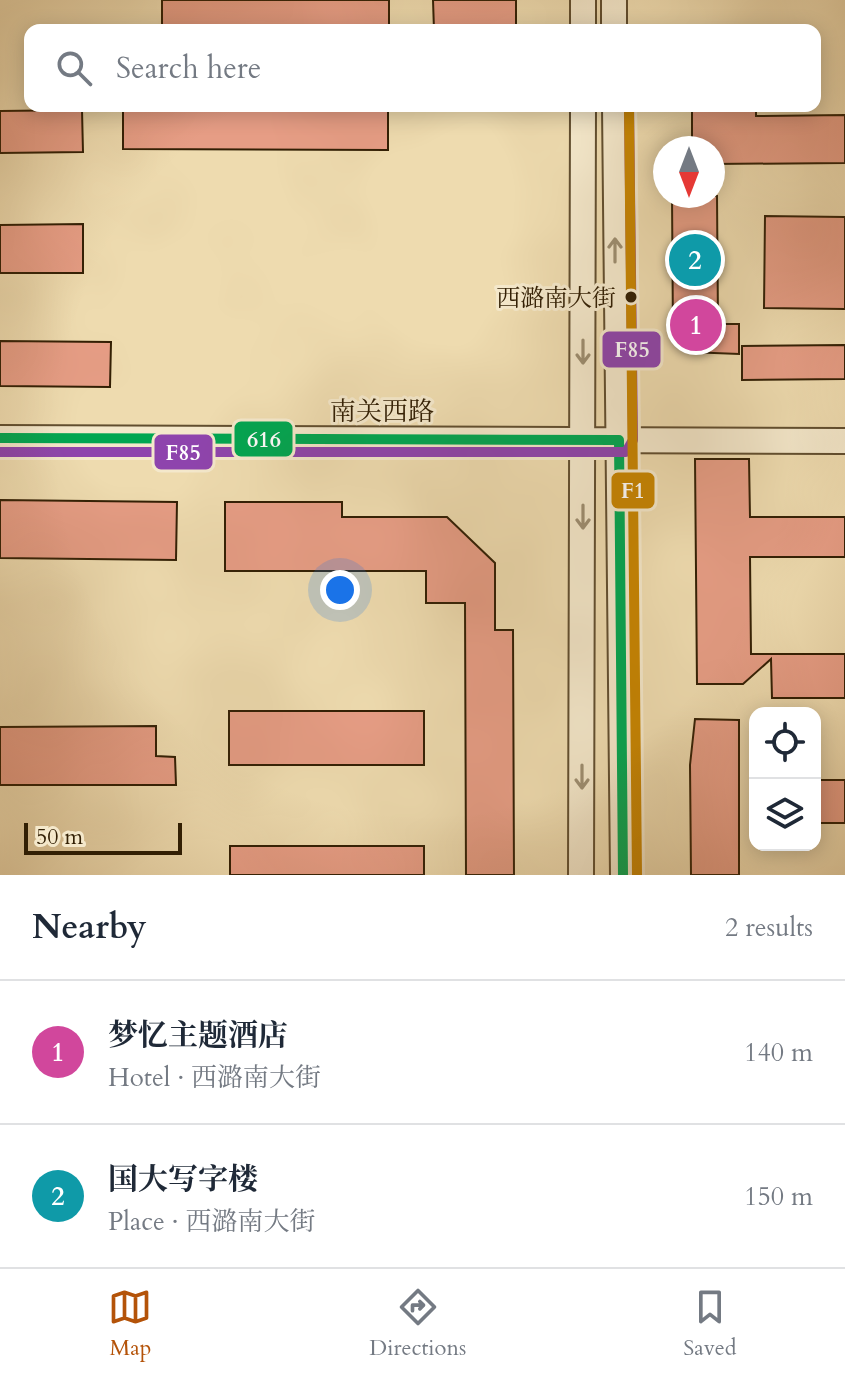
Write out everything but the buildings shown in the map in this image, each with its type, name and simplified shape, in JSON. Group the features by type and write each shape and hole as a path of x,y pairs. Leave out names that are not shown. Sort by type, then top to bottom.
{"street":[{"path":"583,0 583,24"},
{"path":"614,0 614,24"},
{"path":"581,875 583,112"},
{"path":"615,112 623,875"},
{"name":"南关西路","path":"0,438 845,441"}],"transit line":[{"name":"F85","path":"0,452 626,452 633,440 629,112"},
{"name":"F1","path":"629,112 637,875"},
{"name":"616","path":"0,438 619,440 623,875"}],"place":[{"name":"国大写字楼","path":"695,260"},
{"name":"西潞南大街","path":"631,297"},
{"name":"梦忆主题酒店","path":"696,325"}]}
